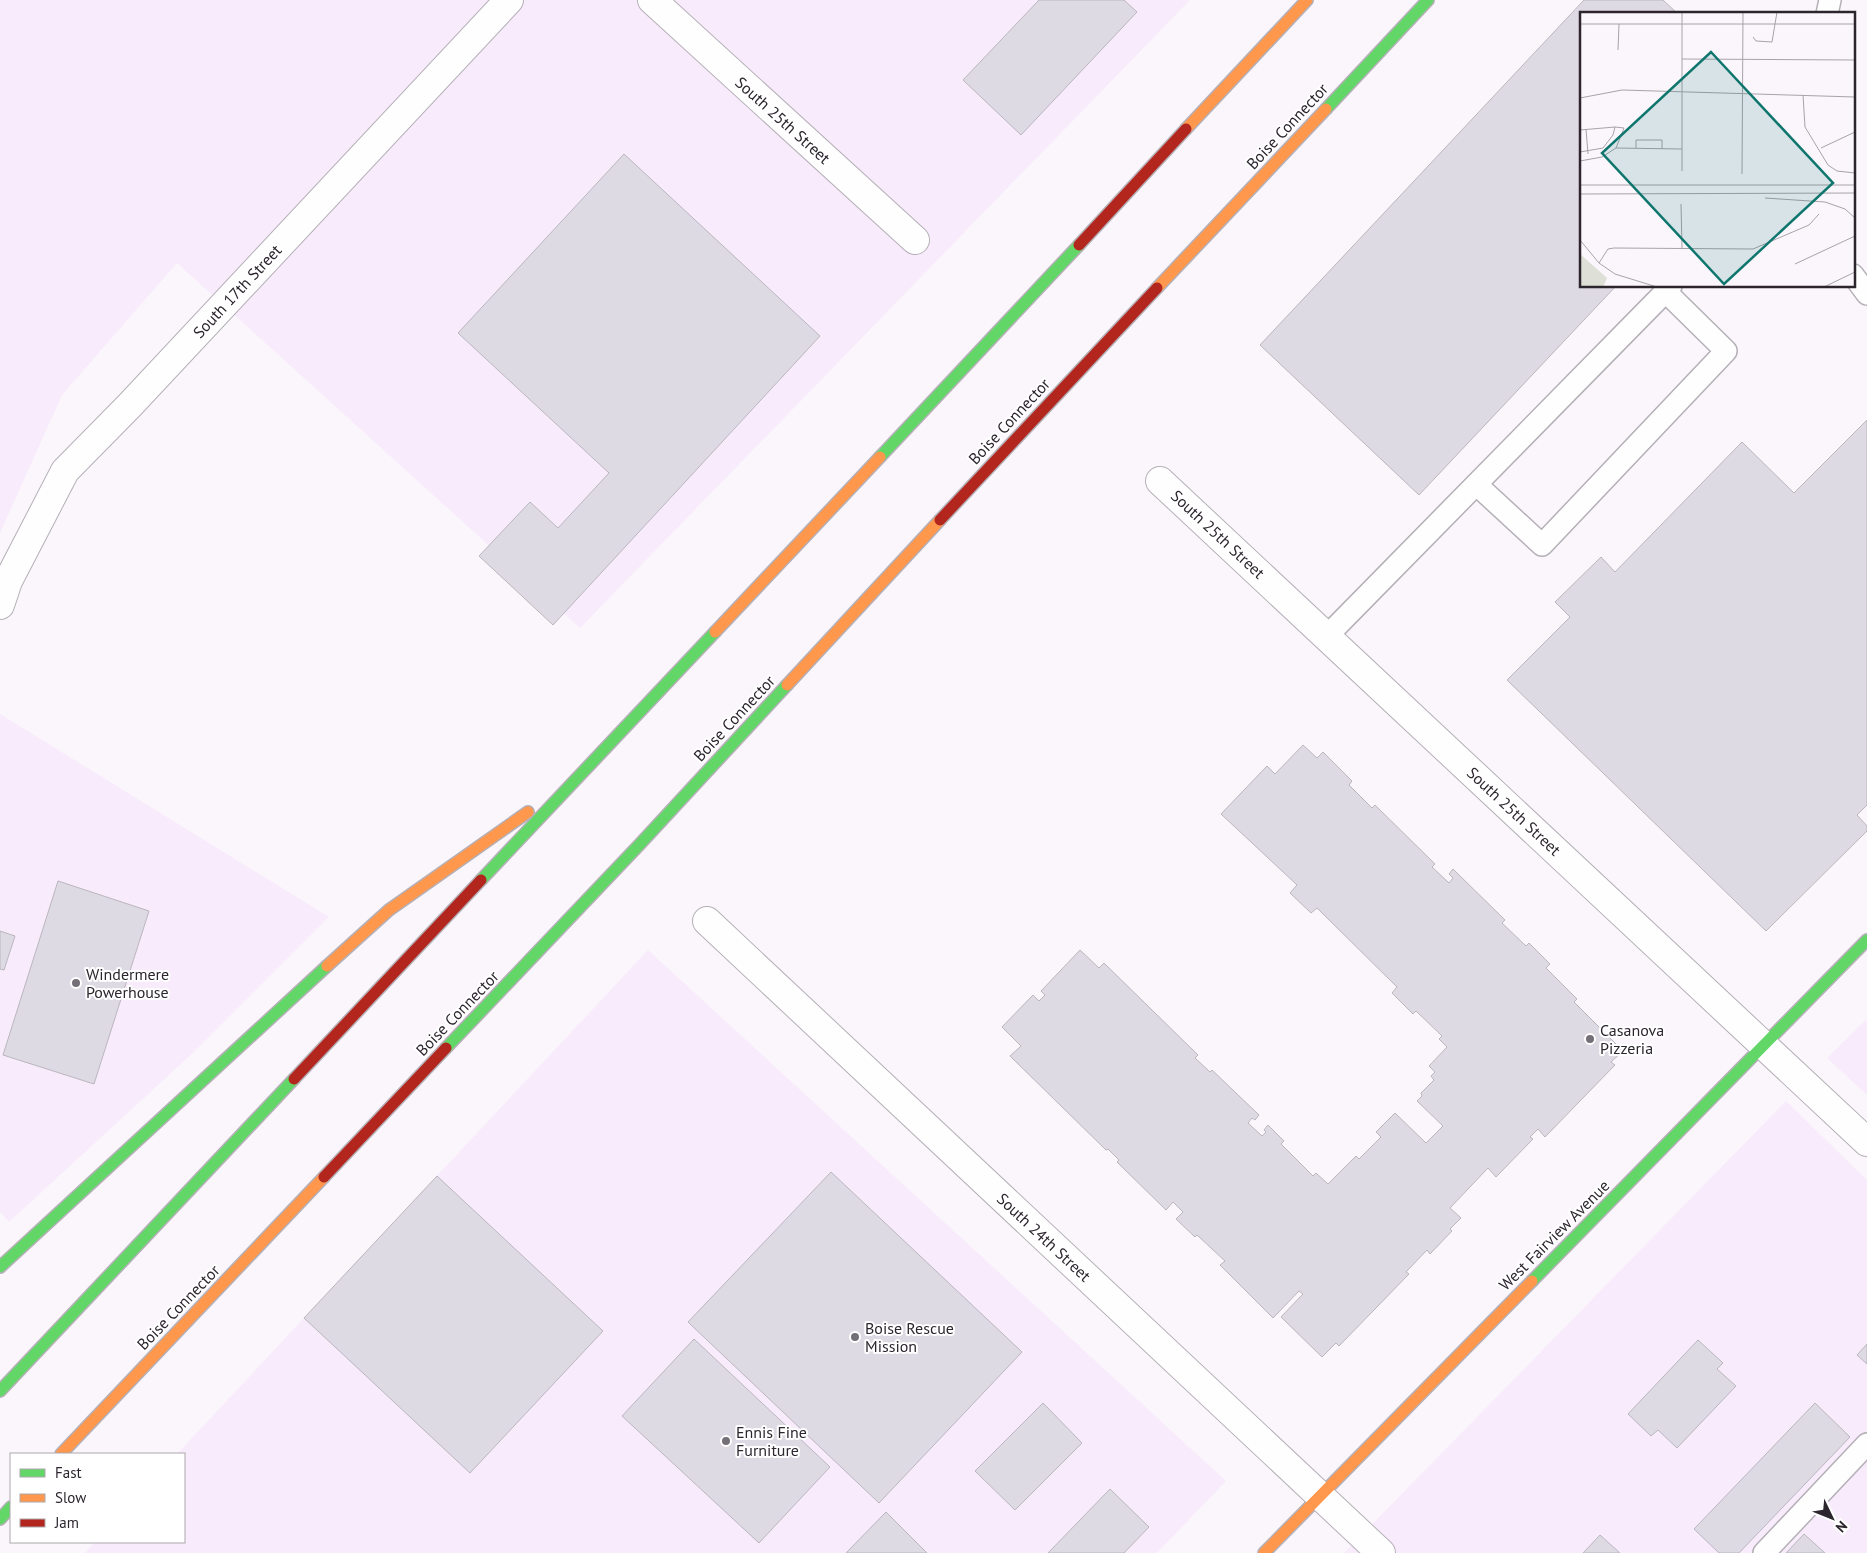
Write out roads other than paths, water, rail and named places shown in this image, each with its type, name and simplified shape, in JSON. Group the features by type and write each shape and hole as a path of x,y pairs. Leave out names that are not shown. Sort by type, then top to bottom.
{"main road":[{"path":"0,1391 1008,321 1307,0"},
{"name":"Boise Connector","path":"62,1453 633,852 1070,380 1428,0"},
{"path":"0,1267 389,910 576,778"},
{"name":"West Fairview Avenue","path":"1264,1553 1867,940"},
{"path":"0,1519 10,1508"}],"street":[{"name":"South 17th Street","path":"0,605 8,581 65,471 509,0"},
{"name":"South 25th Street","path":"652,0 914,240"},
{"name":"South 25th Street","path":"1160,480 1867,1142"},
{"name":"South 24th Street","path":"707,921 1381,1553"}],"lane":[{"path":"1854,276 1867,294"},
{"path":"1327,636 1669,289 1726,351 1542,545 1477,485"},
{"path":"1764,1553 1867,1444"}],"place":[{"name":"Windermere Powerhouse","path":"76,983"},
{"name":"Casanova Pizzeria","path":"1590,1039"},
{"name":"Boise Rescue Mission","path":"855,1337"},
{"name":"Ennis Fine Furniture","path":"726,1441"}]}
